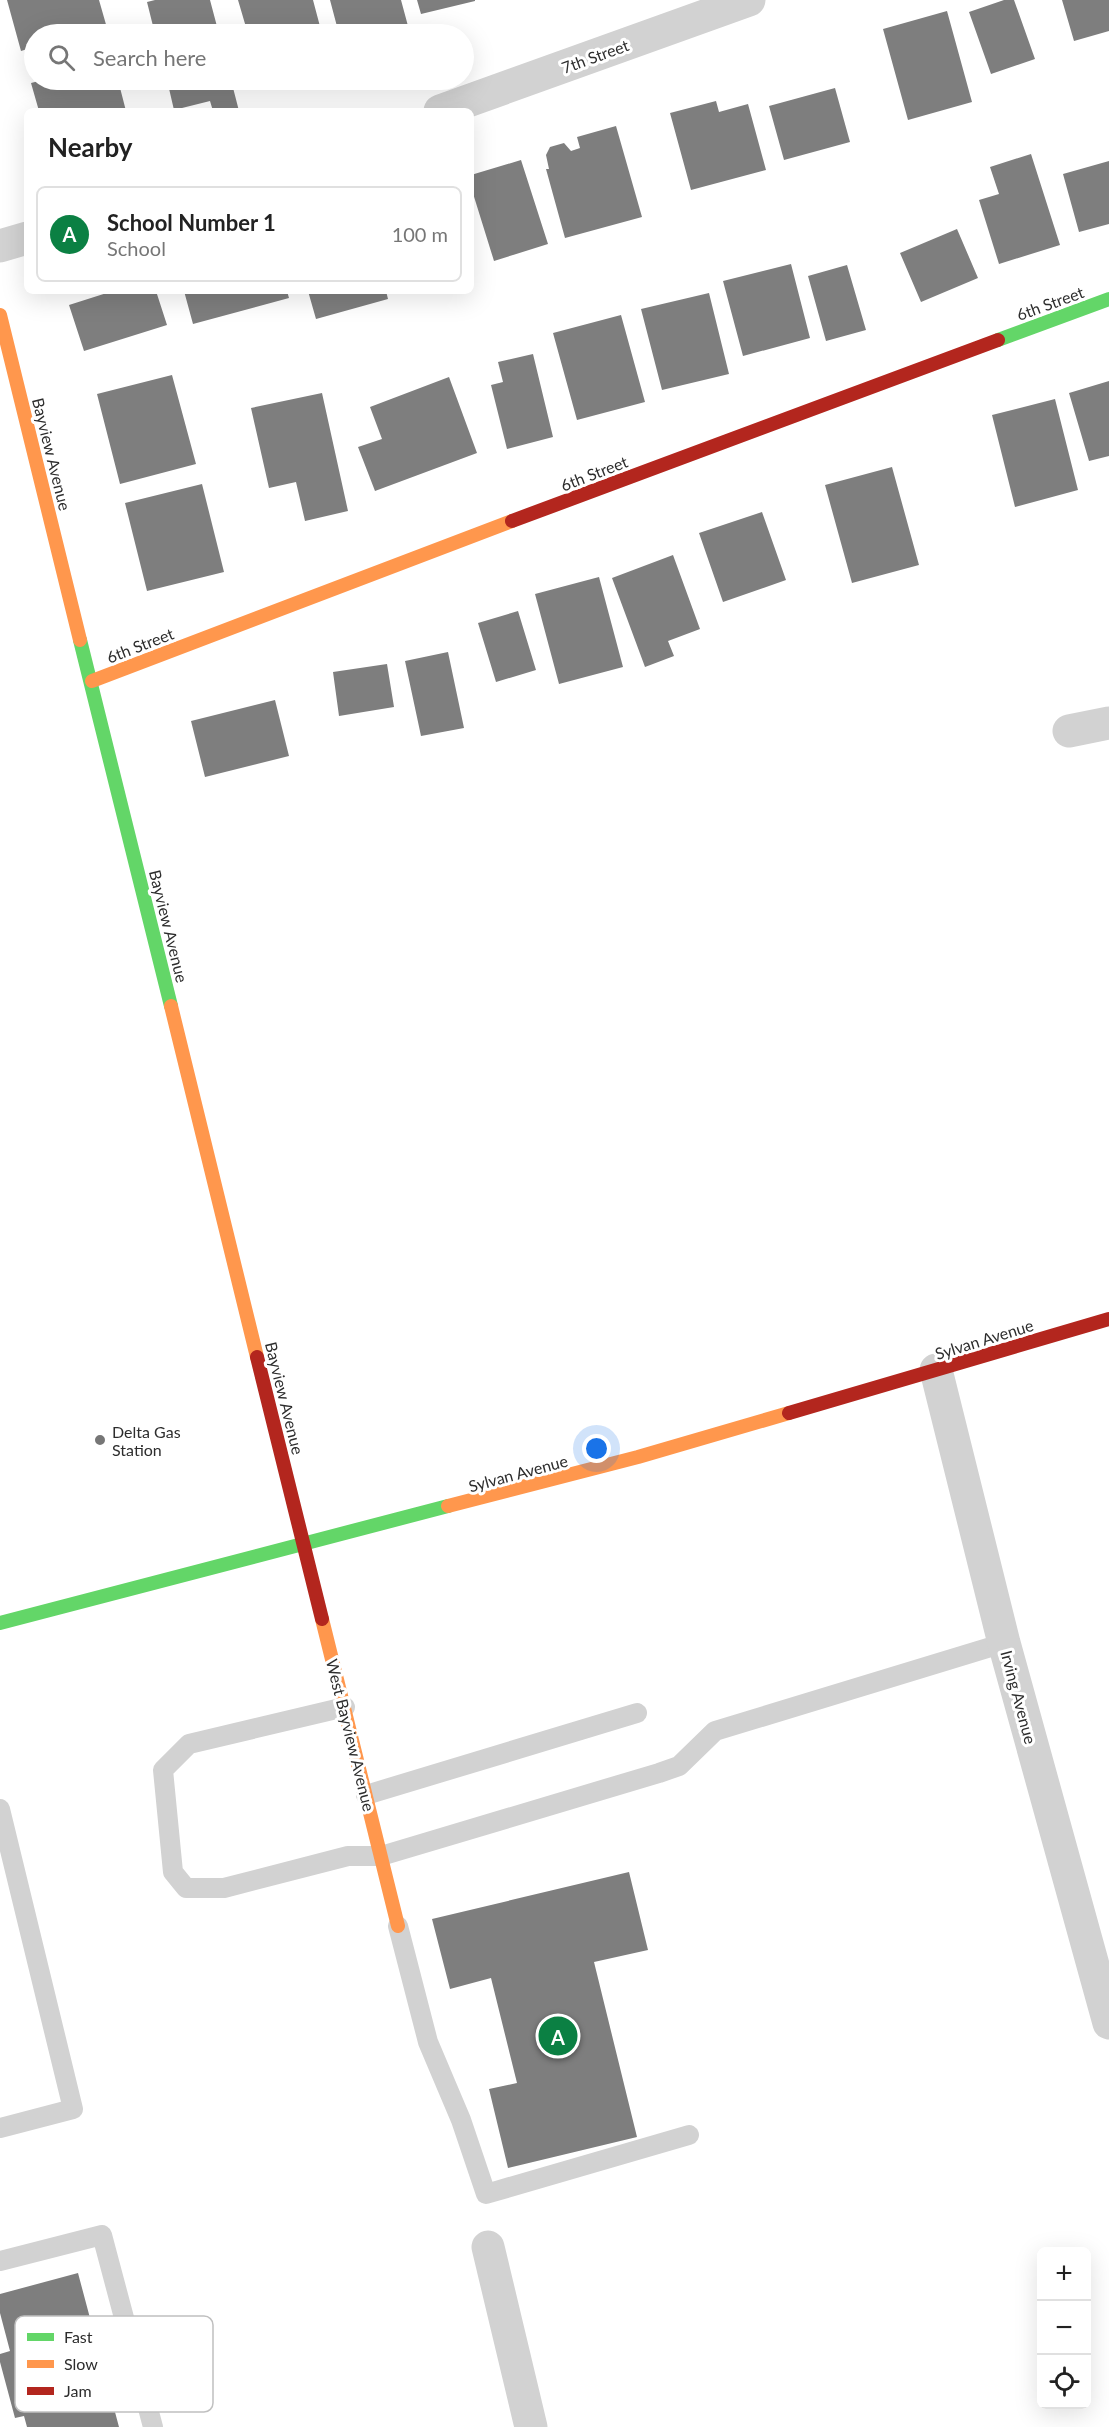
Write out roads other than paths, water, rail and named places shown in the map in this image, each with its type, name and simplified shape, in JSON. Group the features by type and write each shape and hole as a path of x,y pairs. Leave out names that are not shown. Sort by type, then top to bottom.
{"street":[{"name":"7th Street","path":"448,108 749,0"},
{"path":"0,246 24,239"},
{"name":"6th Street","path":"92,681 779,420 1109,299"},
{"name":"Bayview Avenue","path":"0,315 304,1545"},
{"path":"1069,731 1109,723"},
{"name":"Sylvan Avenue","path":"3,1625 638,1457 1109,1319"},
{"name":"Irving Avenue","path":"936,1370 1004,1643 1109,2023"},
{"name":"West Bayview Avenue","path":"304,1545 398,1926"},
{"path":"488,2247 531,2427"}],"lane":[{"path":"345,1707 189,1744 172,1759 163,1770 173,1872 186,1888 224,1888 348,1856 381,1856 659,1773 679,1766 715,1731 1004,1643"},
{"path":"366,1795 638,1713"},
{"path":"0,1809 73,2109 0,2128"},
{"path":"398,1926 428,2042 461,2120 486,2194 689,2135"},
{"path":"0,2261 102,2235 124,2316"},
{"path":"149,2412 153,2427"}],"place":[{"name":"Delta Gas Station","path":"100,1440"},
{"name":"School Number 1","path":"558,2036"}]}
